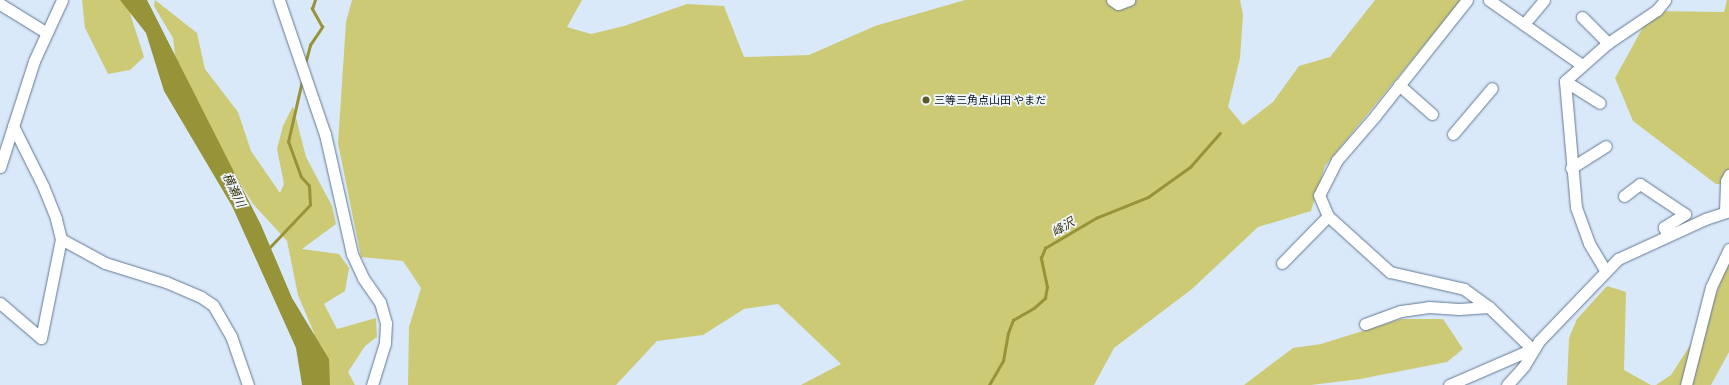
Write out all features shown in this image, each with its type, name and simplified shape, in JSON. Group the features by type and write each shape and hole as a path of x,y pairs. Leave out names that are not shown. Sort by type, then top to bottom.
{"street":[{"path":"0,167 34,61 62,0"},
{"path":"279,0 325,134 352,254 362,278 380,302 386,324 385,343 372,385"},
{"path":"1112,0 1118,4 1129,0"},
{"path":"1467,0 1399,86 1337,160 1319,195 1328,216 1390,272 1464,289 1489,307 1532,349"},
{"path":"1489,0 1582,65"},
{"path":"1524,24 1544,0"},
{"path":"1605,270 1589,243 1576,207 1566,81 1608,43 1657,10 1665,0"},
{"path":"0,4 47,33"},
{"path":"1582,17 1608,43"},
{"path":"1566,81 1600,103"},
{"path":"1399,86 1432,114"},
{"path":"1453,134 1492,88"},
{"path":"0,303 41,338 61,239 56,219 43,186 18,130 13,126"},
{"path":"1572,168 1606,146"},
{"path":"1507,385 1524,366 1532,349 1605,270 1618,259 1667,235 1727,211 1729,176"},
{"path":"1624,196 1640,184 1685,214 1664,227 1667,235"},
{"path":"1282,263 1328,216"},
{"path":"61,239 105,263 166,282 201,296 213,305 231,336 248,385"},
{"path":"1686,385 1711,287 1729,249"},
{"path":"1365,324 1401,311 1429,307 1459,309 1489,307"},
{"path":"1448,385 1532,349"}],"shaded area":[{"path":"82,0 140,0 130,13 144,57 130,70 108,74 85,28"},
{"path":"155,0 197,33 205,69 238,112 251,151 280,193 284,184 277,149 283,126 293,106 306,157 332,206 336,224 302,249 339,254 349,268 345,291 324,304 337,329 376,318 377,337 365,346 348,372 355,385 329,385 323,370 314,333 298,295 287,241 253,204 179,86 173,38 154,6"},
{"path":"352,0 582,0 567,27 591,34 624,26 687,4 724,6 744,57 809,55 875,26 965,0 1240,0 1243,15 1240,58 1228,107 1243,125 1273,102 1299,66 1330,57 1375,0 1461,0 1325,166 1311,211 1258,227 1192,289 1114,348 1094,385 801,385 841,364 778,304 744,309 703,335 657,341 616,385 408,385 409,327 421,288 403,261 361,257 338,143 346,22"},
{"path":"1727,0 1729,0 1729,184 1716,184 1633,121 1615,78 1652,11 1724,12"},
{"path":"1729,259 1729,352 1711,385 1656,385 1671,375 1707,319"},
{"path":"1607,286 1626,292 1624,370 1651,385 1567,385 1569,338 1577,319"},
{"path":"1401,319 1443,319 1463,349 1447,362 1360,379 1311,385 1244,385 1293,348 1321,344"}],"water":[{"name":"横瀬川","path":"120,0 147,0 261,225 292,298 329,359 330,385 302,385 296,348 232,206 164,91 146,33"}],"waterway":[{"path":"305,64 310,45 322,27 312,9 315,0"},
{"path":"269,248 310,205 309,186 301,177 288,142 302,81"},
{"name":"峰沢","path":"989,385 1003,361 1008,333 1013,320 1034,308 1045,298 1047,287 1041,258 1045,248 1096,218 1148,197 1190,167 1220,133"}],"place":[{"name":"三等三角点山田 やまだ","path":"926,100"}]}
